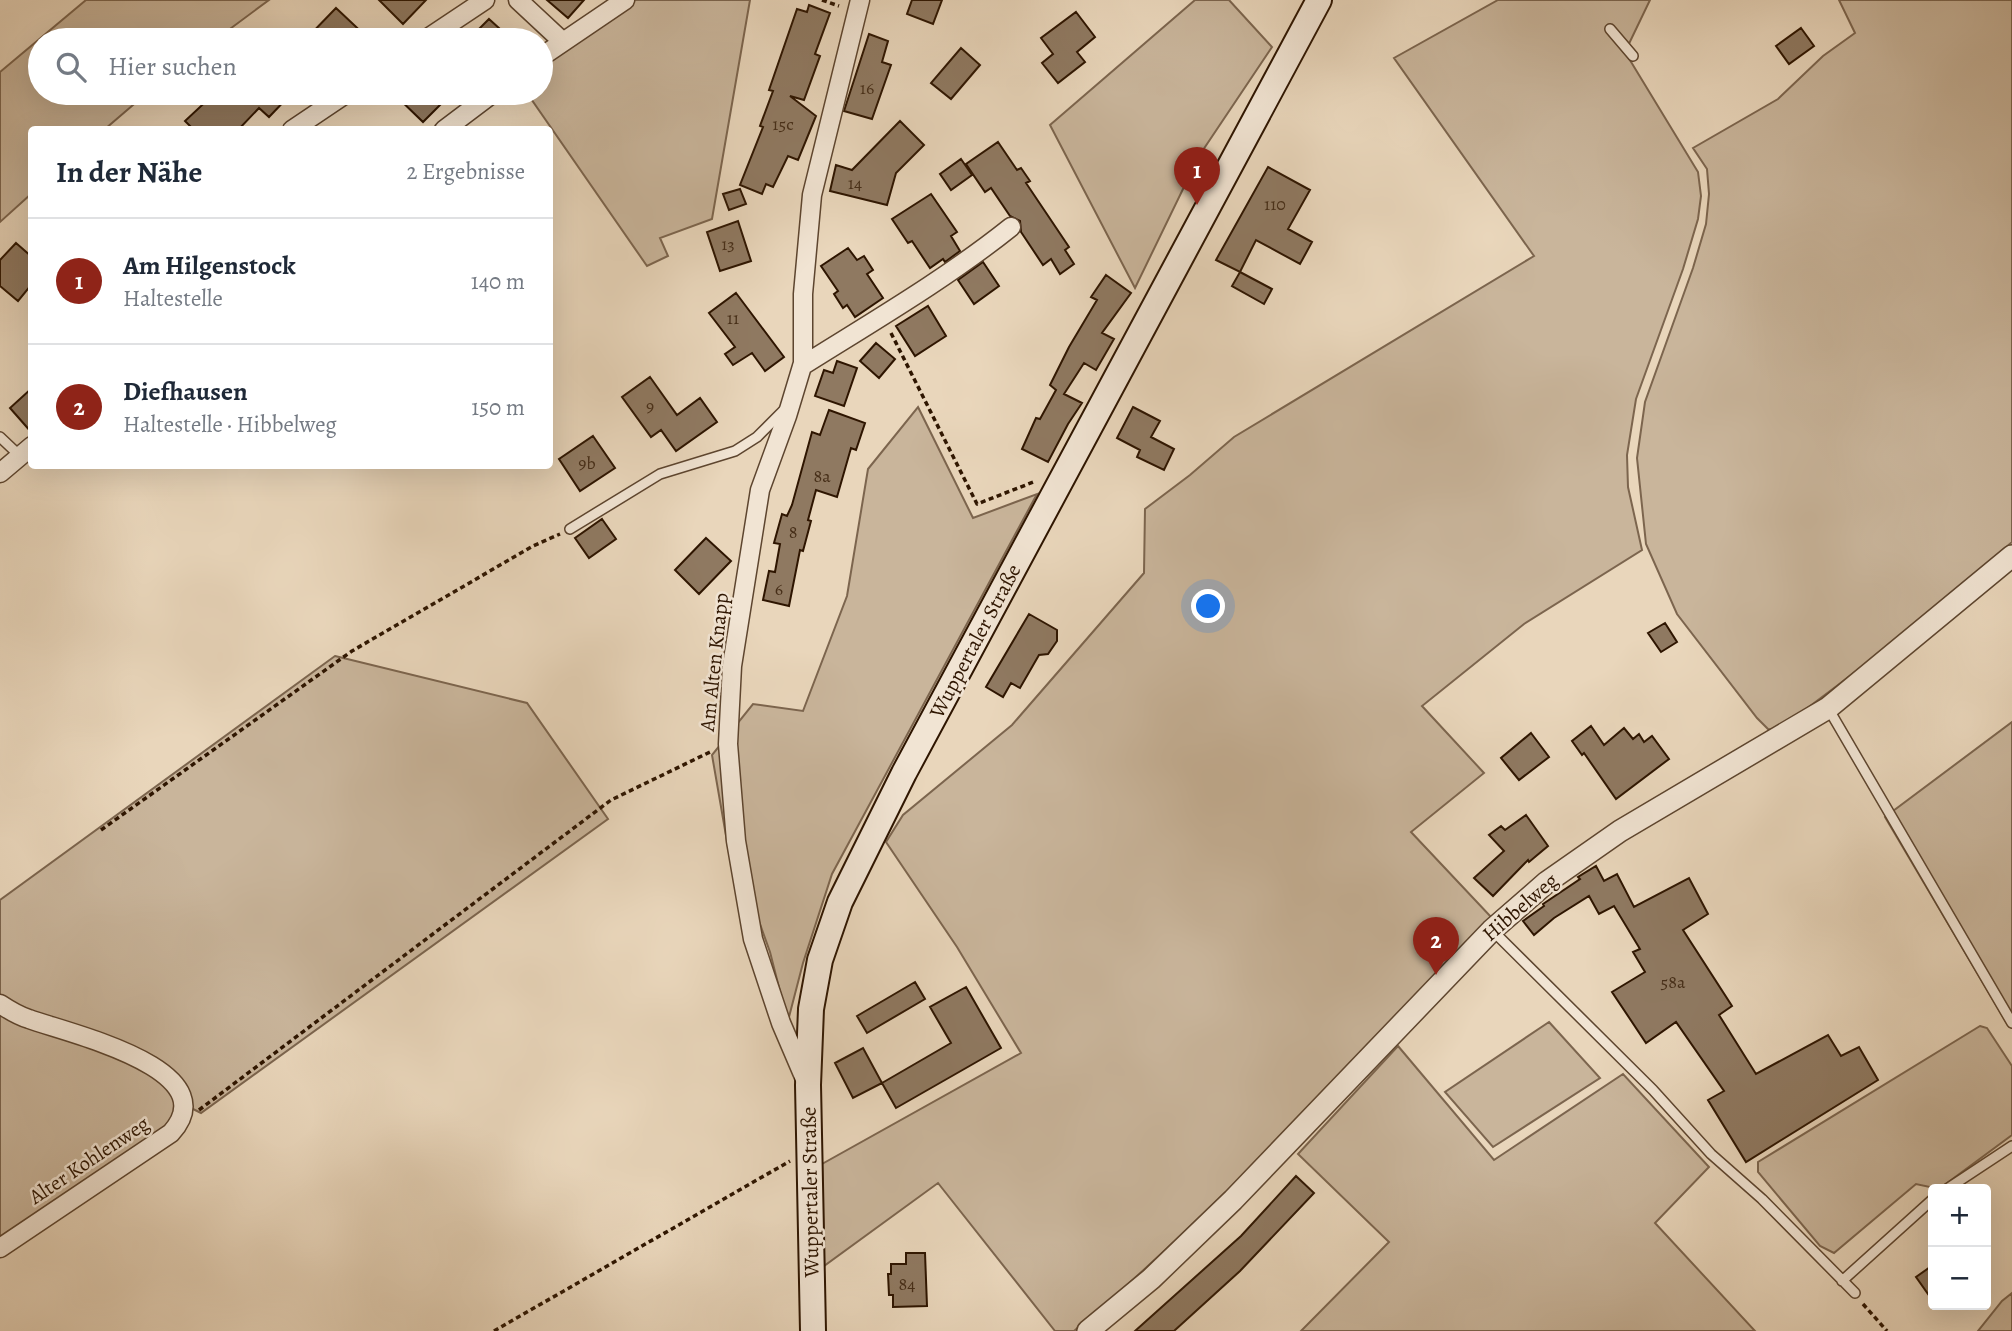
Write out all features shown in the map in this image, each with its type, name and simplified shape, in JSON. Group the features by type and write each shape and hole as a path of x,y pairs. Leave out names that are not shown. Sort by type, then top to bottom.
{"main road":[{"name":"Wuppertaler Straße","path":"813,1331 808,1085 811,1009 820,960 840,902 904,773 1319,0"}],"street":[{"path":"443,28 485,0"},
{"path":"518,0 548,28"},
{"path":"553,48 625,0"},
{"name":"Am Alten Knapp","path":"808,1085 781,1023 754,939 736,841 728,744 732,666 760,490 802,366 803,294 812,195 860,0"},
{"path":"553,33 562,41"},
{"path":"298,126 329,105"},
{"path":"449,126 477,105"},
{"path":"802,366 1010,228"},
{"path":"0,472 25,450"},
{"name":"Hibbelweg","path":"1088,1331 1151,1279 1233,1200 1492,930 1547,882 1594,848 1828,708 2012,556"},
{"name":"Alter Kohlenweg","path":"0,1004 25,1018 130,1053 171,1079 183,1097 183,1115 175,1129 0,1248"}],"lane":[{"path":"1610,29 1633,56"},
{"path":"570,530 660,474 735,451 757,437 791,403"},
{"path":"0,437 25,450"},
{"path":"1828,708 2012,1023"},
{"path":"1492,930 1653,1090 1711,1154 1762,1199 1855,1293"},
{"path":"1955,1184 2012,1146"},
{"path":"1842,1281 1928,1204"}],"path":[{"path":"882,315 977,504 1068,468"},
{"path":"101,830 352,652 533,546 570,530"},
{"path":"175,1129 611,800 728,744"},
{"path":"494,1331 787,1162 810,1156"},
{"path":"1855,1293 1873,1318 1887,1331"}],"shaded area":[{"path":"86,0 269,0 231,28 53,28"},
{"path":"631,0 750,0 712,219 660,238 668,256 647,266 553,130 553,126 550,126 535,105 553,105 553,54"},
{"path":"1195,0 1229,0 1272,47 1199,156 1135,288 1050,125"},
{"path":"1498,0 1650,0 1625,52 1698,172 1701,196 1698,219 1683,269 1636,399 1627,455 1628,487 1642,550 1524,624 1422,706 1484,773 1411,832 1492,918 1236,1182 1074,1331 1055,1331 938,1183 824,1266 822,1164 1021,1053 957,947 886,842 903,815 1012,725 1144,573 1145,509 1234,437 1534,256 1394,58"},
{"path":"1839,0 2012,0 2012,542 1896,640 1776,731 1768,729 1757,718 1677,614 1646,544 1637,458 1645,402 1706,224 1709,194 1707,169 1693,148 1778,99 1823,56 1855,33"},
{"path":"28,49 28,105 133,105 108,126 28,126 28,197 0,222 0,72"},
{"path":"918,407 973,518 1037,494 832,874 803,963 789,1017 756,913 729,853 712,755 753,704 803,711 847,596 868,469"},
{"path":"335,656 527,703 608,819 201,1113 183,1104 175,1129 0,1244 0,900"},
{"path":"2012,722 2012,1022 2008,1025 1885,817"},
{"path":"1549,1022 1600,1078 1493,1147 1445,1092"},
{"path":"1980,1026 1987,1028 2012,1066 2012,1135 1946,1184 1928,1184 1928,1187 1916,1184 1834,1253 1820,1246 1758,1172 1758,1162"},
{"path":"1398,1046 1494,1160 1623,1074 1709,1167 1655,1223 1755,1331 1301,1331 1389,1242 1298,1154"},
{"path":"2012,1293 2012,1331 1978,1331 2002,1301"}],"building":[{"path":"379,0 426,0 403,24"},
{"path":"547,0 584,0 568,18"},
{"path":"912,0 942,0 933,24 907,14"},
{"path":"809,5 830,13 815,54 820,56 804,100 790,96 816,116 798,160 788,156 773,187 766,184 762,194 740,185 763,127 760,126 773,91 769,90 797,9 807,12"},
{"path":"336,8 357,28 317,28"},
{"path":"1076,12 1095,37 1077,52 1085,62 1058,83 1042,63 1053,54 1041,38"},
{"path":"489,19 499,28 480,28"},
{"path":"1801,28 1814,46 1789,64 1776,46"},
{"path":"869,34 888,41 882,62 891,65 872,119 844,111"},
{"path":"961,48 980,65 951,99 931,83"},
{"path":"202,105 280,105 269,117 259,108 242,126 190,126 185,121"},
{"path":"405,105 440,105 423,122"},
{"path":"900,121 924,145 896,173 887,205 830,191 836,165 852,170"},
{"path":"998,142 1017,170 1021,168 1030,181 1026,183 1069,247 1065,250 1074,264 1060,274 1051,259 1043,265 1021,232 1020,221 1010,216 991,188 985,192 966,164"},
{"path":"961,159 972,175 951,190 940,174"},
{"path":"1268,167 1310,190 1288,229 1312,242 1300,264 1256,240 1240,272 1216,260"},
{"path":"740,189 746,204 729,210 723,194"},
{"path":"931,194 957,232 951,236 960,251 945,262 943,259 930,268 912,241 908,243 892,219"},
{"path":"738,221 751,261 720,271 707,232"},
{"path":"16,243 28,254 28,289 18,301 0,286 0,260"},
{"path":"848,248 857,260 864,256 873,270 867,274 883,298 855,317 847,305 843,308 834,294 838,291 821,266"},
{"path":"983,262 999,286 974,304 958,280"},
{"path":"1240,272 1272,289 1264,304 1232,286"},
{"path":"1106,275 1131,293 1102,333 1114,339 1096,370 1084,363 1064,394 1082,403 1048,462 1022,449 1036,418 1040,419 1056,390 1050,385 1097,300 1091,297"},
{"path":"736,293 784,357 765,371 752,353 733,365 725,354 735,347 709,313"},
{"path":"928,306 946,336 915,356 896,326"},
{"path":"876,343 895,359 879,378 860,361"},
{"path":"837,361 857,368 844,406 815,396 824,370 833,373"},
{"path":"650,377 677,415 700,398 717,422 676,451 661,430 651,437 622,397"},
{"path":"28,392 28,428 10,408"},
{"path":"1133,407 1160,421 1151,437 1174,449 1164,470 1137,457 1140,450 1117,438"},
{"path":"829,410 865,423 856,450 851,448 837,497 816,490 808,520 811,521 803,551 800,550 789,606 763,600 769,571 775,572 780,544 774,543 782,514 787,516 792,505 812,432 820,435"},
{"path":"593,436 615,468 580,491 559,459"},
{"path":"602,519 616,539 589,558 575,538"},
{"path":"706,538 731,561 699,594 675,570"},
{"path":"1029,614 1057,630 1057,641 1048,654 1039,655 1020,688 1011,683 1003,697 986,687"},
{"path":"1665,623 1677,642 1661,652 1648,633"},
{"path":"1591,726 1604,745 1624,728 1633,739 1639,734 1644,742 1652,736 1669,759 1616,799 1584,753 1582,755 1572,741"},
{"path":"1531,733 1549,757 1519,780 1501,758"},
{"path":"1526,815 1548,846 1529,862 1528,860 1493,896 1474,878 1504,851 1489,835 1501,826 1505,830"},
{"path":"1596,866 1604,881 1617,874 1634,907 1689,878 1708,914 1683,930 1732,1006 1719,1015 1756,1074 1828,1035 1841,1056 1859,1047 1878,1080 1746,1162 1708,1100 1724,1091 1676,1022 1646,1043 1612,992 1645,972 1633,952 1640,949 1614,906 1599,914 1589,896 1554,918 1534,935 1523,921"},
{"path":"915,982 925,999 867,1033 857,1016"},
{"path":"966,987 1001,1048 896,1108 882,1083 951,1043 930,1007"},
{"path":"863,1048 882,1083 853,1098 835,1063"},
{"path":"1296,1176 1314,1193 1240,1271 1174,1331 1135,1331 1241,1236"},
{"path":"906,1253 925,1253 927,1306 893,1307 893,1295 889,1295 888,1274 891,1274 891,1264 906,1264"},
{"path":"1928,1269 1928,1294 1916,1277"}],"place":[{"name":"Am Hilgenstock","path":"1197,205"},
{"name":"Diefhausen","path":"1436,975"}]}
